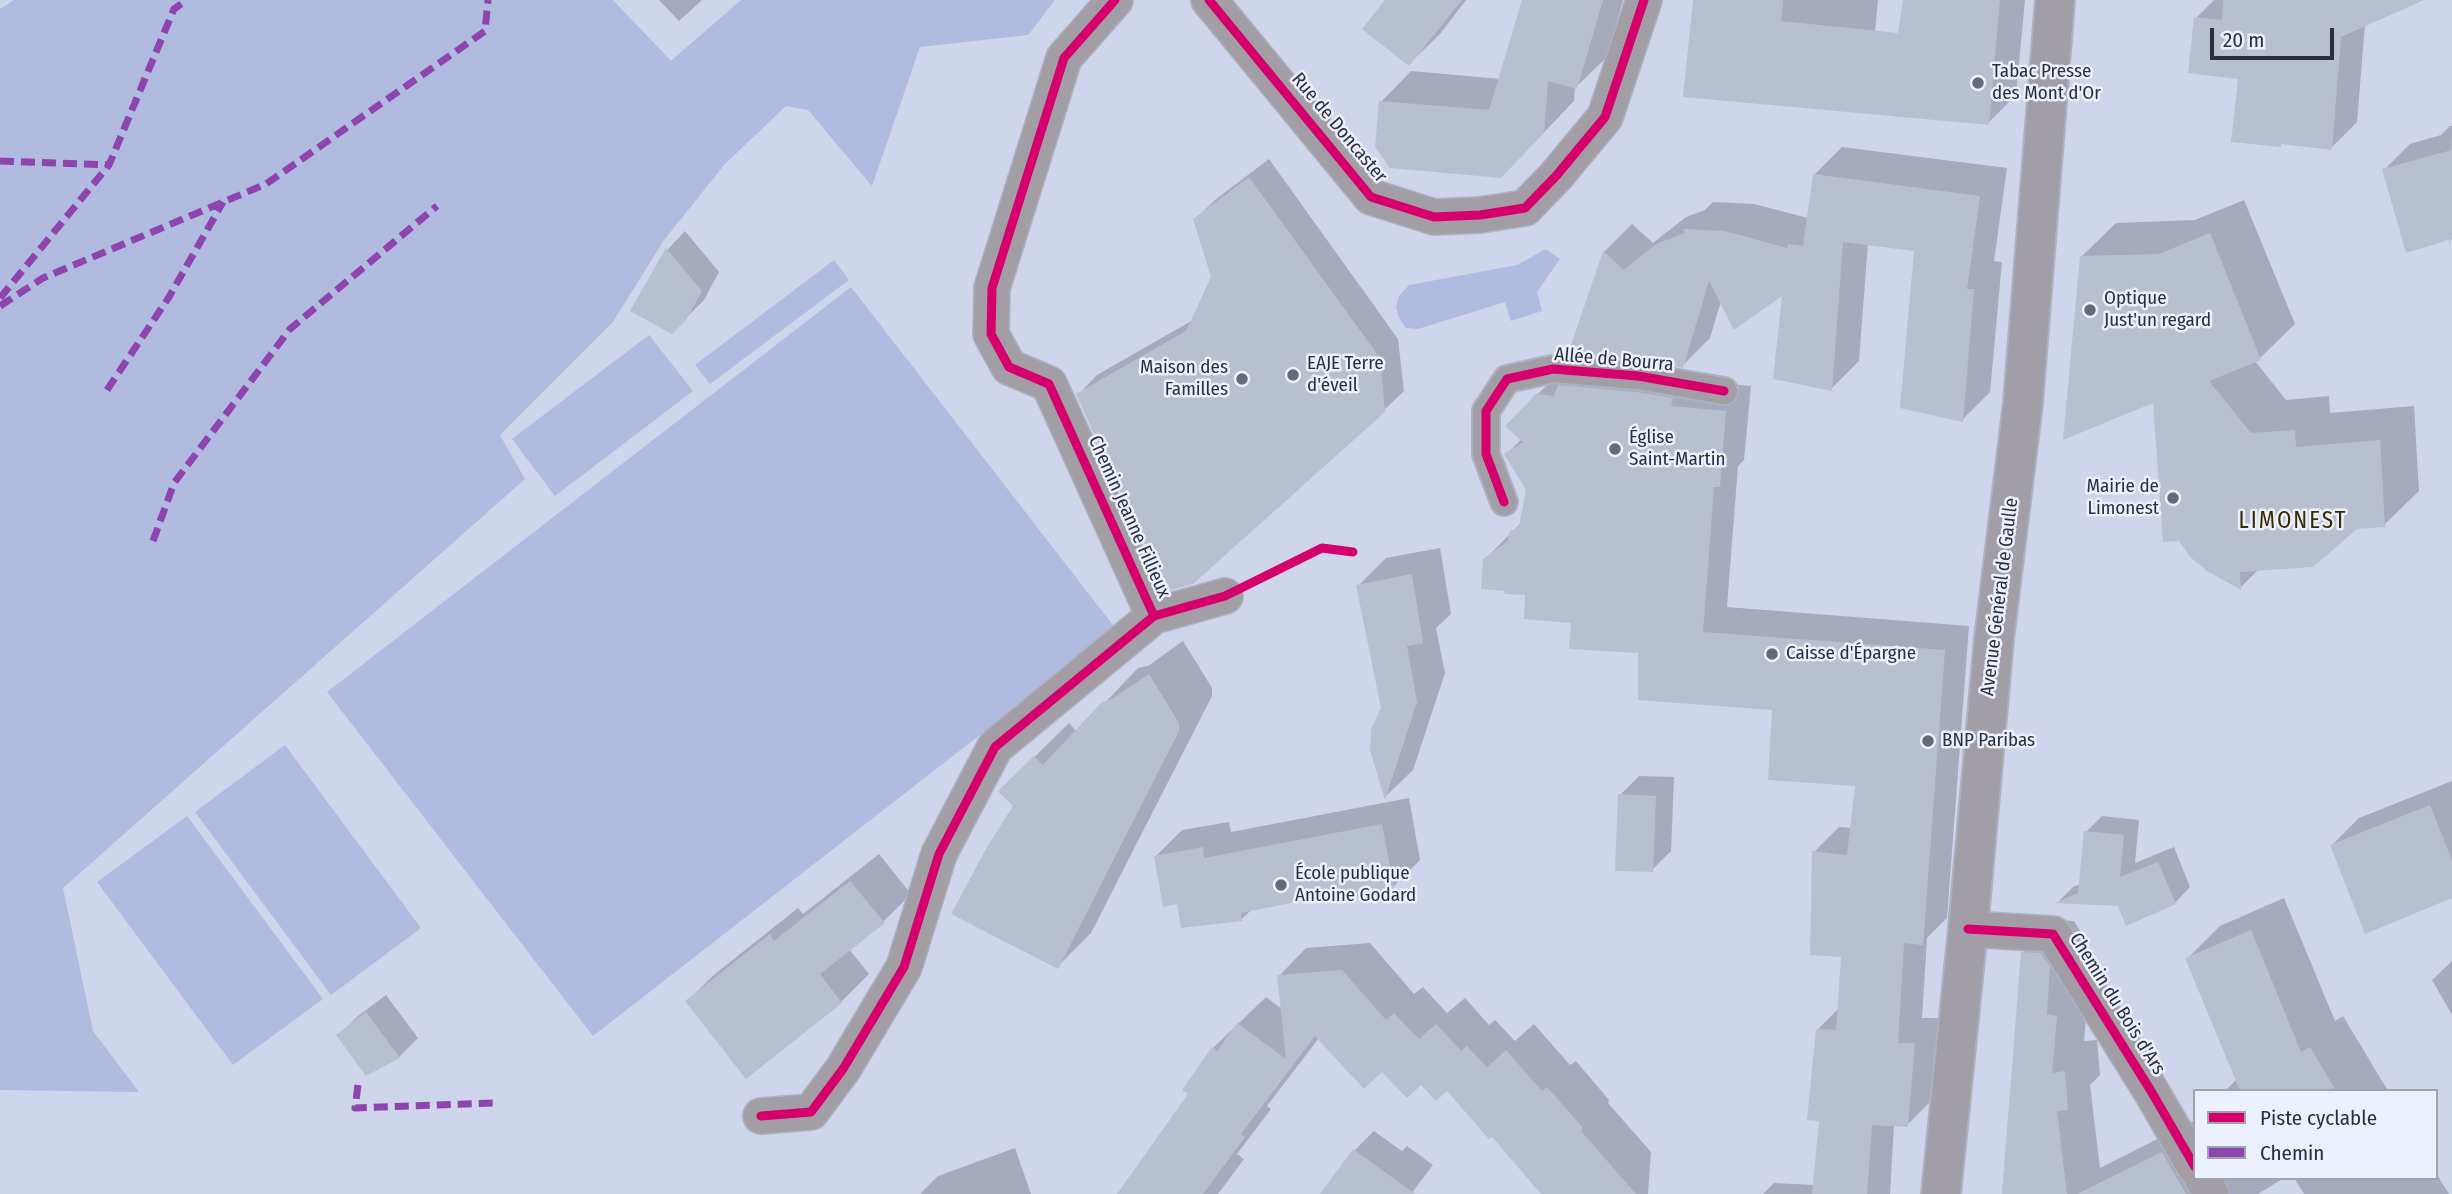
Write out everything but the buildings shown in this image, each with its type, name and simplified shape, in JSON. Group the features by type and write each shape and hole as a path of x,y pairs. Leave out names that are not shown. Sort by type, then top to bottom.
{"main road":[{"name":"Avenue Général de Gaulle","path":"1941,1194 1994,639 2023,403 2055,0"}],"street":[{"name":"Chemin Jeanne Fillieux","path":"761,1116 811,1112 843,1069 904,967 939,854 995,747 1154,616 1049,384 1009,367 990,334 992,288 1064,58 1115,0"},
{"name":"Rue de Doncaster","path":"1209,0 1371,197 1434,217 1480,215 1525,208 1556,176 1605,117 1644,0"},
{"name":"Allée de Bourra","path":"1504,502 1486,454 1486,411 1507,379 1553,369 1638,376 1724,391"},
{"path":"1154,616 1225,596"},
{"name":"Chemin du Bois d'Ars","path":"1968,929 2053,934 2193,1164"}],"shaded area":[{"path":"14,0 613,0 671,61 741,0 1055,0 1028,35 920,47 872,186 808,110 786,106 725,164 664,240 613,322 500,435 525,479 63,888 93,1031 139,1092 0,1090 0,9"},
{"path":"1546,249 1560,259 1537,292 1542,311 1511,321 1505,302 1418,329 1406,328 1399,318 1396,307 1399,296 1409,285 1517,265"},
{"path":"834,260 849,280 710,384 695,365"},
{"path":"851,287 1116,629 593,1036 327,692"},
{"path":"649,335 693,391 555,496 512,439"},
{"path":"285,745 421,928 331,995 195,812"},
{"path":"187,816 323,999 233,1065 97,882"}],"marked path":[{"path":"0,298 109,165 174,9 187,0"},
{"path":"0,306 43,278 266,184 485,31 488,0"},
{"path":"0,161 109,165"},
{"path":"107,390 169,297 223,202"},
{"path":"153,541 174,483 290,329 437,206"},
{"path":"358,1085 355,1108 493,1103"}],"cycle path":[{"path":"1115,0 1064,58 992,288 991,334 1009,367 1049,384 1154,616"},
{"path":"1209,0 1371,197 1434,217 1480,215 1525,208 1556,176 1605,117 1644,0"},
{"path":"1504,502 1486,454 1486,411 1507,379 1553,369 1638,376 1724,391"},
{"path":"761,1116 811,1112 843,1069 904,967 939,854 995,747 1154,616 1225,596 1322,548 1353,552"},
{"path":"1968,929 2053,934 2193,1164"}],"place":[{"name":"Tabac Presse des Mont d'Or","path":"1978,83"},
{"name":"Optique Just'un regard","path":"2090,310"},
{"name":"EAJE Terre d'éveil","path":"1293,375"},
{"name":"Maison des Familles","path":"1242,379"},
{"name":"Église Saint-Martin","path":"1615,449"},
{"name":"Mairie de Limonest","path":"2173,498"},
{"name":"Caisse d'Épargne","path":"1772,654"},
{"name":"BNP Paribas","path":"1928,741"},
{"name":"École publique Antoine Godard","path":"1281,885"}],"district":[{"name":"LIMONEST","path":"2293,522"}]}
